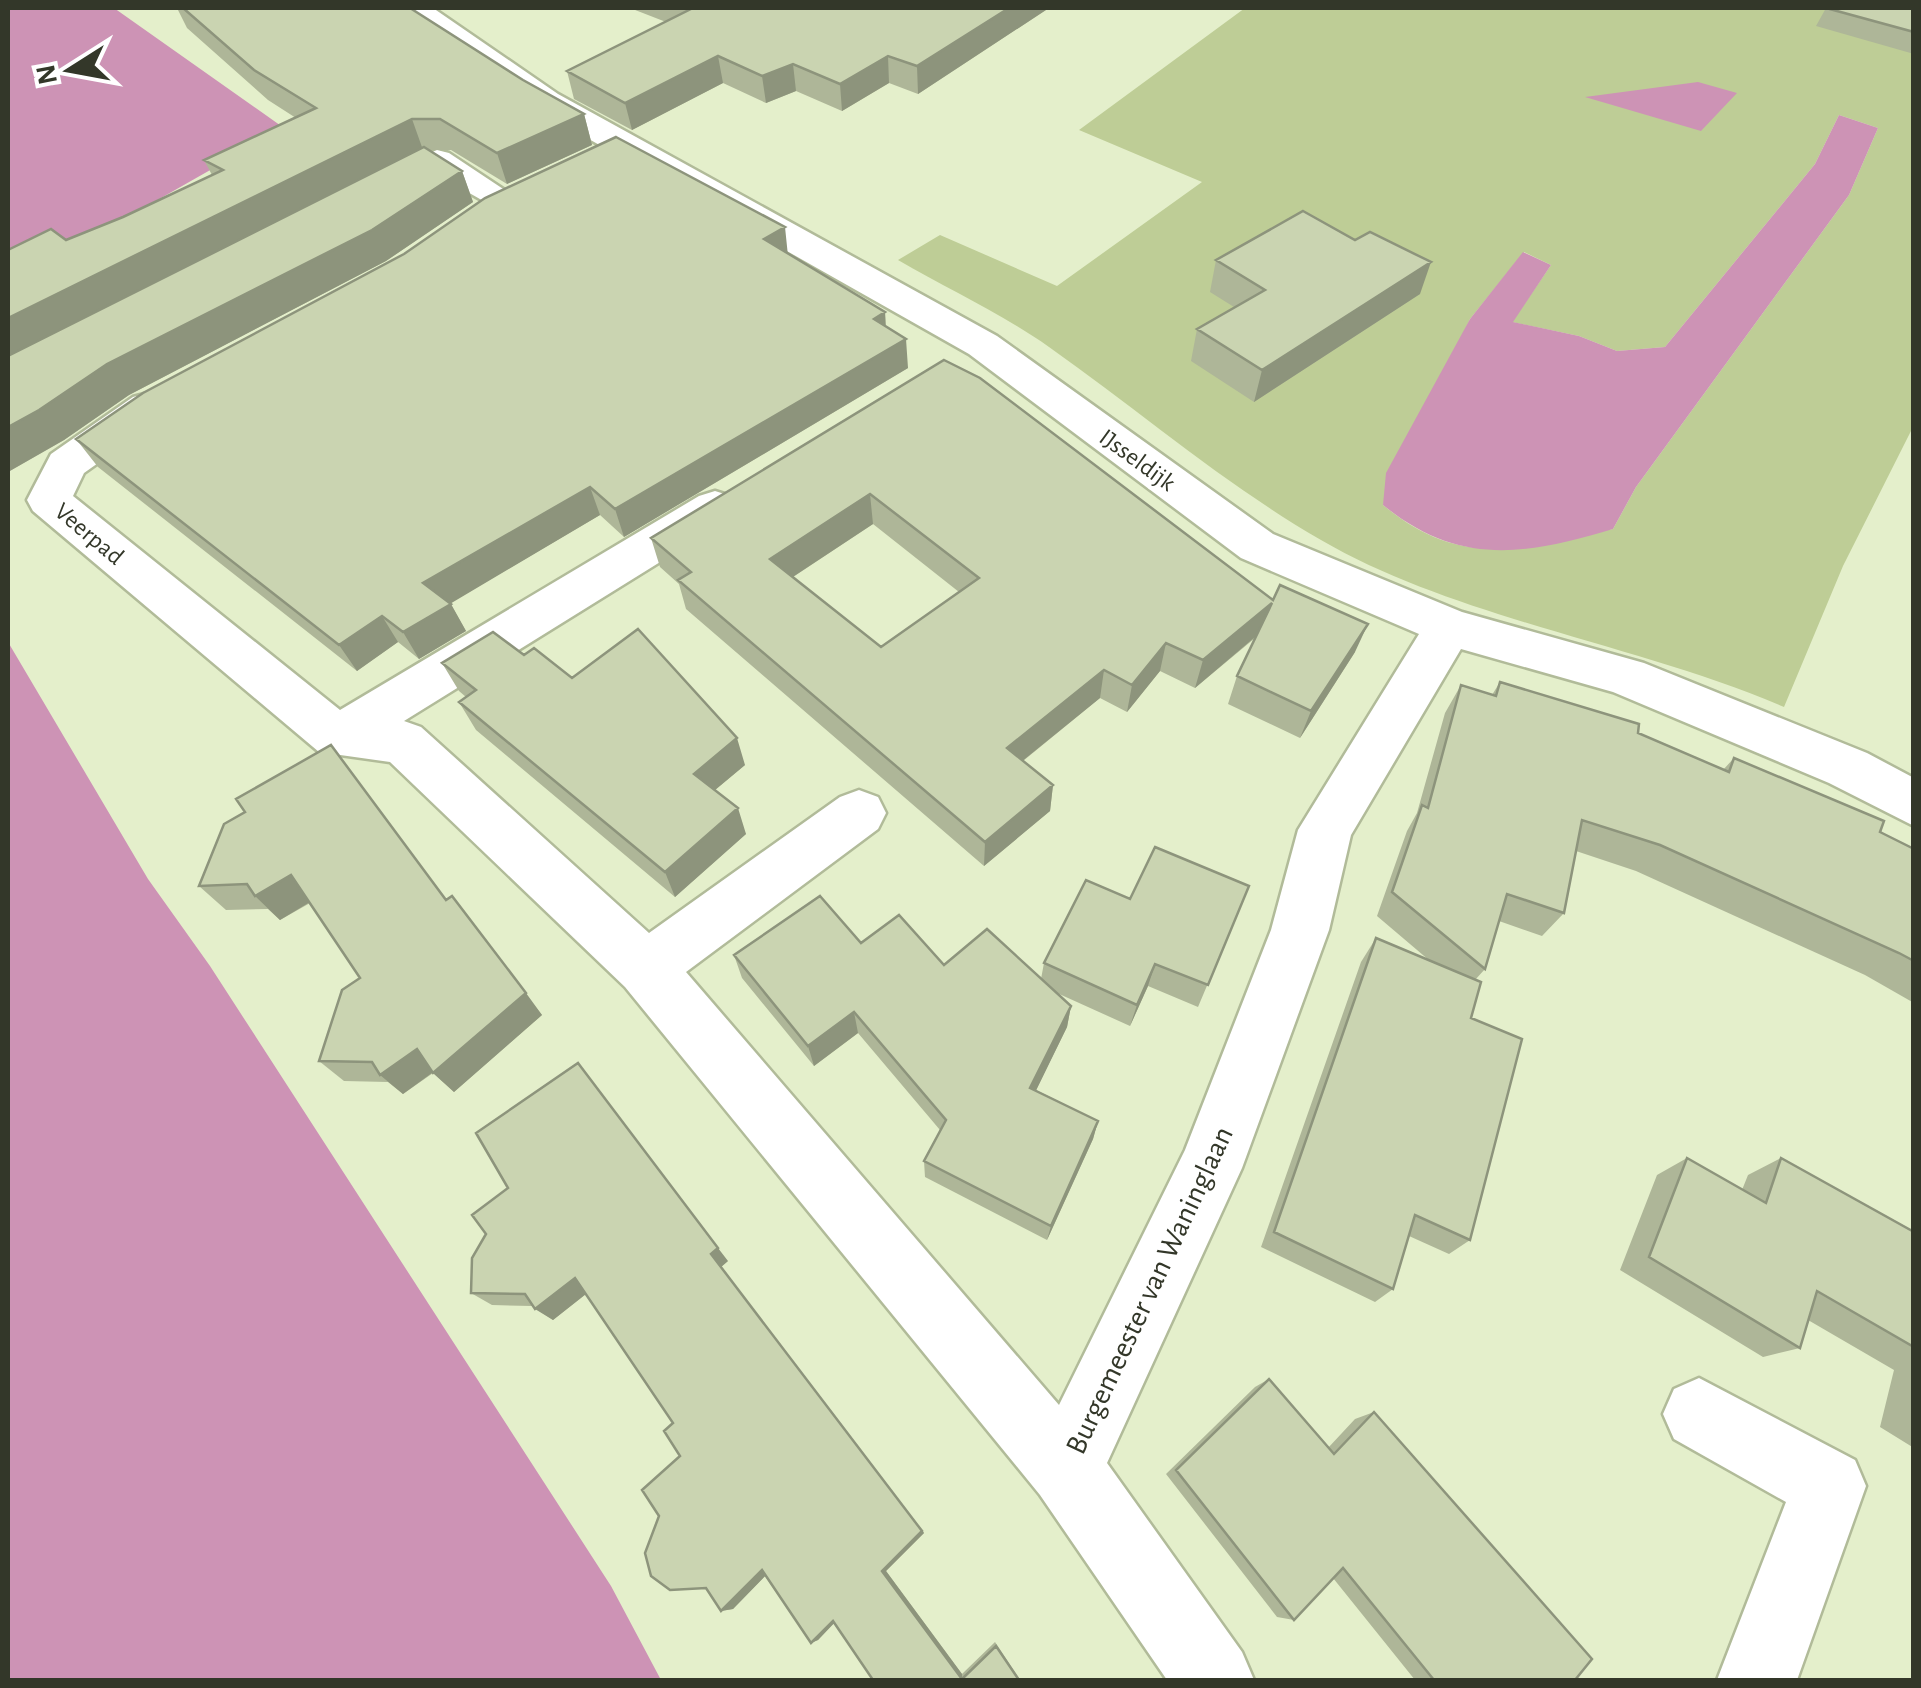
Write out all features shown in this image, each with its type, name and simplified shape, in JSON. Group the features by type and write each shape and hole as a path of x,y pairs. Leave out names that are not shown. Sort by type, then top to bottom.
{"street":[{"name":"IJsseldijk","path":"414,8 546,101 983,345 1257,546 1449,628 1626,677 1848,768 1914,804"},
{"path":"467,227 629,145"},
{"path":"368,196 437,160 543,187"},
{"path":"934,374 983,345"},
{"name":"Veerpad","path":"180,390 66,464 49,500 337,736"},
{"path":"337,736 754,483"},
{"name":"Burgemeester van Waninglaan","path":"337,736 404,742 646,968 1066,1470 1210,1168 1300,930 1325,830 1449,628"},
{"path":"646,968 859,813"},
{"path":"1699,1414 1829,1486 1757,1680"},
{"path":"1066,1470 1214,1680"}],"green space":[{"path":"1245,8 1913,8 1913,427 1843,566 1784,707 1669,665 1430,591 1374,567 1285,519 1031,335 898,260 940,235 1057,286 1202,182 1079,130","holes":["1839,115 1878,128 1849,195 1636,487 1613,529 1521,547 1467,547 1412,526 1383,505 1470,319 1524,252 1551,265 1512,322 1579,336 1617,351 1665,347 1815,164"]}],"shaded area":[{"path":"8,8 114,8 284,128 8,285"},
{"path":"1698,82 1737,93 1701,131 1585,97"},
{"path":"1839,115 1878,128 1849,195 1636,487 1613,529 1551,545 1494,550 1439,539 1383,505 1386,473 1470,319 1523,252 1551,265 1513,322 1579,336 1617,351 1665,347 1815,164"},
{"path":"8,642 148,879 210,966 611,1586 661,1680 8,1680"}],"building":[{"path":"183,8 410,8 584,114 497,153 440,119 412,119 8,318 8,250 51,229 66,240 123,217 223,170 204,160 316,108 254,70"},
{"path":"693,8 1009,8 917,66 888,56 840,84 793,64 762,76 718,56 625,103 567,71"},
{"path":"1826,8 1914,8 1914,32"},
{"path":"616,137 785,227 764,239 885,312 874,319 906,339 615,509 590,487 423,583 451,604 403,632 382,616 339,645 76,439 143,393 404,254 485,198"},
{"path":"424,147 462,171 372,230 107,364 8,427 8,356"},
{"path":"1303,211 1355,240 1370,232 1431,262 1262,370 1197,329 1265,290 1216,260"},
{"path":"944,360 980,378 1273,600 1280,585 1368,624 1311,711 1237,676 1272,603 1203,660 1166,643 1132,685 1104,670 1007,748 1053,785 985,842 678,580 691,572 651,538","holes":["870,494 979,578 881,647 770,559"]},
{"path":"638,629 737,738 694,774 738,808 665,872 459,702 476,690 442,663 493,632 524,655 534,648 572,678"},
{"path":"1500,682 1639,724 1638,733 1729,772 1734,758 1884,821 1880,832 1914,849 1914,961 1660,845 1582,820 1564,913 1507,894 1485,969 1392,892 1422,805 1428,808 1461,685 1496,696"},
{"path":"331,745 446,900 452,896 526,993 433,1073 417,1049 380,1075 372,1062 319,1061 342,990 360,978 291,875 255,896 247,884 199,886 224,824 245,812 236,799"},
{"path":"1155,847 1249,886 1208,985 1155,964 1137,1005 1044,963 1086,880 1130,899"},
{"path":"820,896 861,943 899,915 944,965 987,929 1071,1006 1030,1088 1098,1121 1051,1226 924,1161 946,1120 854,1012 808,1046 734,955"},
{"path":"1376,938 1481,982 1471,1018 1522,1039 1470,1240 1415,1215 1393,1289 1274,1232"},
{"path":"578,1063 718,1248 711,1254 922,1531 882,1571 962,1679 996,1646 1019,1680 873,1680 833,1621 811,1643 762,1570 721,1611 706,1588 670,1590 651,1576 645,1553 659,1516 642,1490 680,1456 664,1431 673,1423 575,1278 535,1309 525,1294 471,1293 472,1258 486,1234 472,1215 508,1188 476,1133"},
{"path":"1687,1158 1766,1203 1781,1158 1914,1232 1914,1347 1817,1291 1800,1348 1649,1257"},
{"path":"1269,1379 1334,1454 1374,1412 1592,1659 1575,1680 1434,1680 1343,1568 1294,1620 1176,1470"}]}
